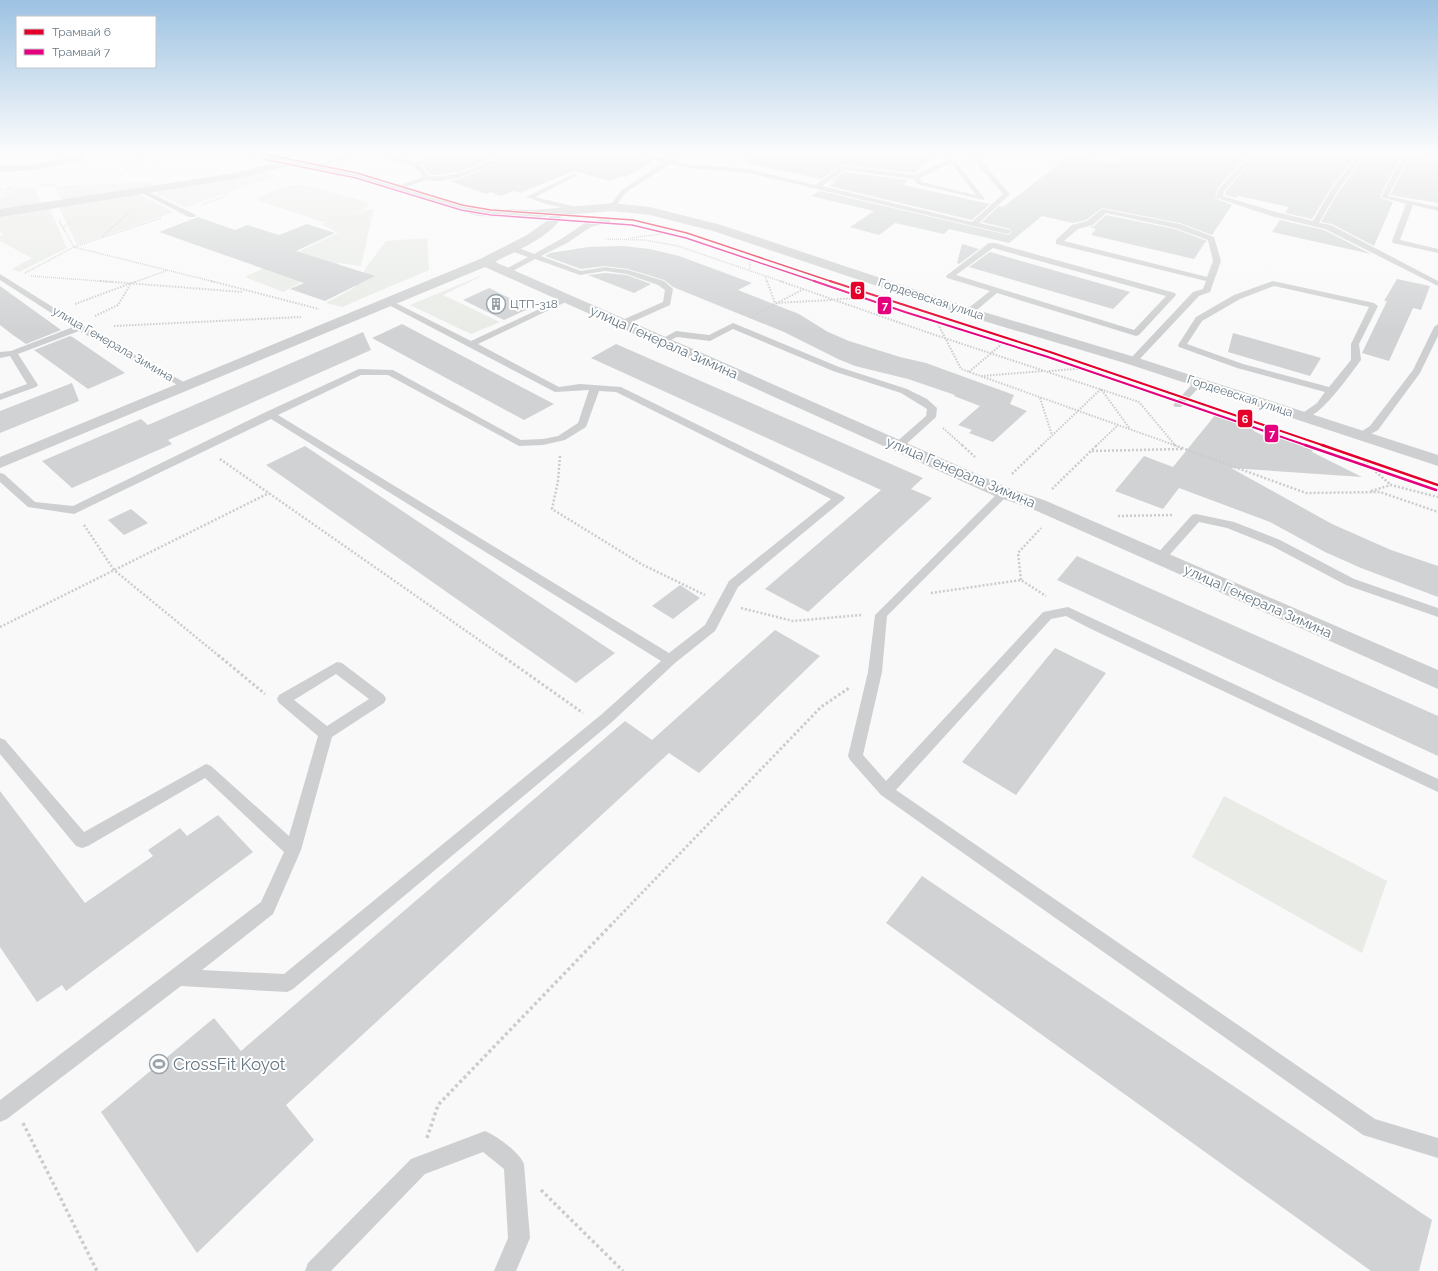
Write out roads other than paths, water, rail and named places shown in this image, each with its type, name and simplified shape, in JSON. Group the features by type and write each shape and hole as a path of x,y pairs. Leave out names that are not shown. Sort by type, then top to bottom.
{"street":[{"name":"Гордеевская улица","path":"514,213 560,213"},
{"name":"Гордеевская улица","path":"656,213 718,228 969,312 1133,362 1438,461"},
{"path":"0,463 485,262 531,238 553,222 556,214"},
{"name":"улица Генерала Зимина","path":"485,262 1000,491 1037,504 1438,680"}],"lane":[{"path":"188,213 192,215"},
{"path":"928,213 1007,232"},
{"path":"974,224 986,213"},
{"path":"1102,213 1090,223 1074,227 1059,242 1210,280"},
{"path":"1116,213 1177,226 1211,239 1217,262 1207,290 1196,294 1133,362"},
{"path":"1272,213 1328,227 1438,284"},
{"path":"1315,224 1321,213"},
{"path":"1406,213 1396,241 1438,251"},
{"path":"506,271 564,241 588,225 607,220"},
{"path":"992,245 1172,295 1136,333 996,290 950,276 992,245"},
{"path":"511,248 580,273 605,269 628,272 661,283 669,289 667,304 623,323"},
{"name":"улица Генерала Зимина","path":"0,276 77,326 186,386"},
{"path":"1304,417 1320,405 1331,392 1356,360 1355,344 1374,306 1273,283 1238,297 1199,319 1182,345 1240,366 1331,392"},
{"path":"969,312 996,290"},
{"path":"471,344 568,299"},
{"path":"178,977 288,983 599,725 670,660 710,628 733,584 839,498 618,389 580,387 558,390 387,302"},
{"path":"0,355 13,353 77,326"},
{"path":"662,341 676,334 710,338 733,326 852,374 901,390 914,396 932,408 931,417 898,446"},
{"path":"1361,435 1374,428 1417,371 1437,331"},
{"path":"0,397 33,385 13,353"},
{"path":"0,476 32,505 74,510 359,372 390,372 519,443 542,442 561,438 582,425 595,388"},
{"path":"1178,405 1198,383"},
{"path":"270,414 670,660"},
{"path":"1000,491 881,615 875,672 855,756 886,791 1370,1128 1438,1148"},
{"path":"1160,558 1196,518 1230,525 1276,543 1350,582 1438,613"},
{"path":"886,791 1047,615 1068,611 1094,625 1438,786"},
{"path":"0,1112 267,908 293,850 326,734 379,699 337,667 284,699 326,734"},
{"path":"0,744 82,841 206,770 293,850"},
{"path":"316,1271 418,1166 485,1141 514,1164 519,1238 505,1271"}],"tram line":[{"name":"7","path":"481,213 632,225 686,238 905,312 1048,357 1436,490"},
{"name":"6","path":"538,213 633,220 687,233 907,307 1050,352 1438,485"}],"place":[{"name":"ЦТП-318","path":"496,304"},
{"name":"CrossFit Koyot","path":"159,1064"}]}
